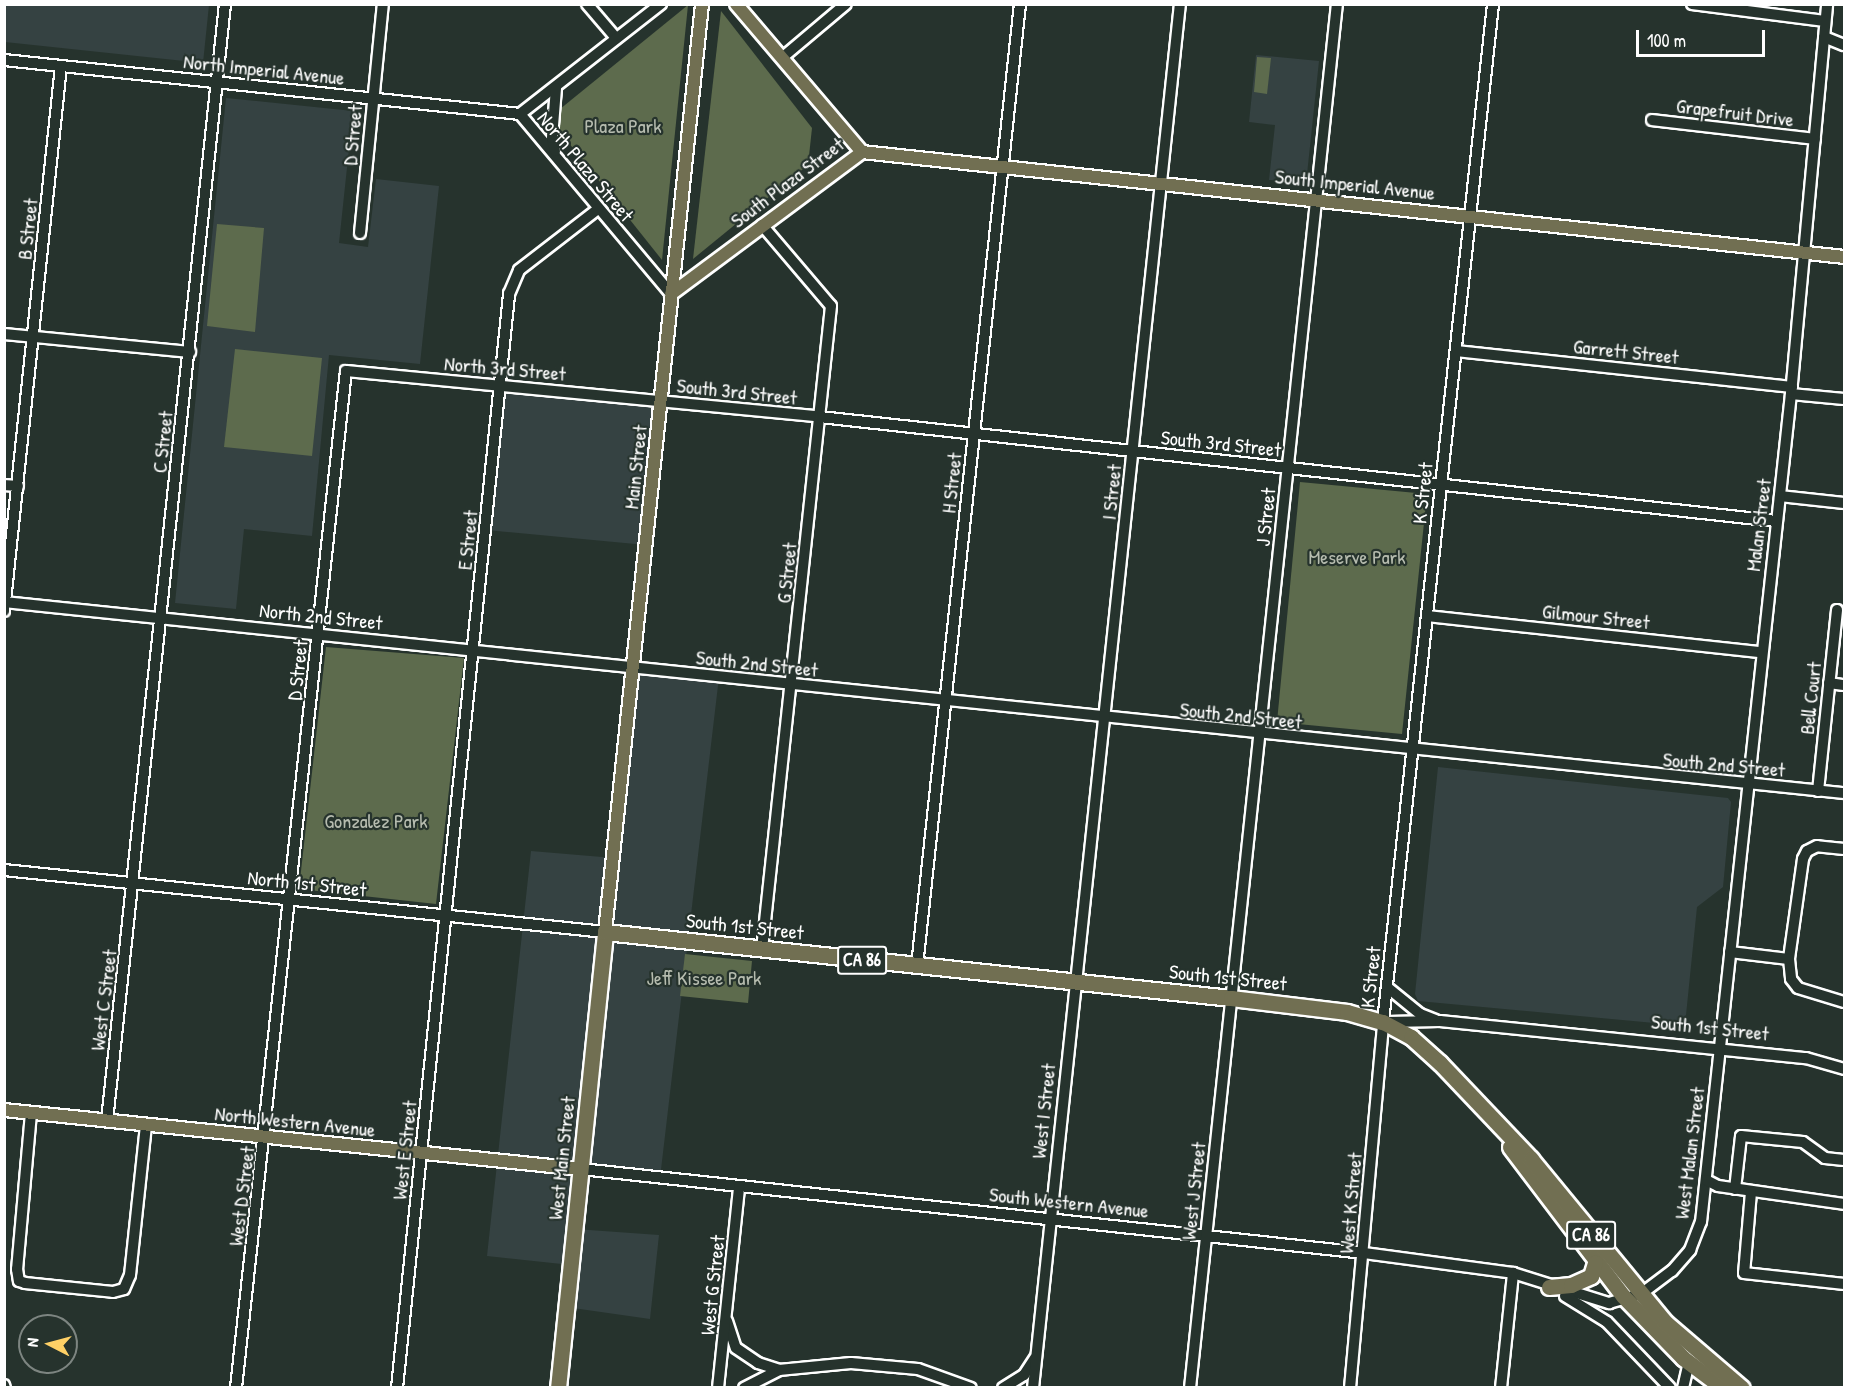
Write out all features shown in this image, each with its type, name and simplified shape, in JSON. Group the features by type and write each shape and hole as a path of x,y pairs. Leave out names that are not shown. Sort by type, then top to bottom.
{"highway":[{"name":"South 1st Street","path":"605,933 1231,998 1347,1012 1383,1022"},
{"name":"West Main Street","path":"558,1388 605,933"},
{"name":"CA 86","path":"1383,1022 1411,1037 1440,1064 1495,1125 1531,1159 1634,1297 1689,1362 1723,1388"},
{"name":"CA 86","path":"1495,1125 1595,1263 1742,1388"},
{"path":"1550,1287 1571,1286 1591,1276 1595,1263"}],"main road":[{"name":"Main Street","path":"605,933 702,4"},
{"name":"South Plaza Street","path":"671,294 862,152 736,4"},
{"name":"South Imperial Avenue","path":"862,152 1805,250 1845,257"},
{"name":"North Western Avenue","path":"4,1110 581,1169"}],"street":[{"name":"C Street","path":"134,882 225,4"},
{"name":"D Street","path":"360,233 383,4"},
{"path":"587,4 616,38"},
{"name":"North Plaza Street","path":"661,4 520,114 556,154 598,209 671,294"},
{"path":"783,57 846,4"},
{"name":"H Street","path":"917,966 1020,4"},
{"name":"I Street","path":"1075,982 1106,718 1180,4"},
{"name":"J Street","path":"1231,998 1337,4"},
{"name":"K Street","path":"1383,1022 1493,4"},
{"path":"1692,4 1825,21"},
{"name":"Malan Street","path":"1720,1049 1761,652 1791,391 1827,4"},
{"path":"1824,37 1845,45"},
{"name":"North Imperial Avenue","path":"4,60 520,114"},
{"name":"B Street","path":"5,605 61,66"},
{"path":"556,88 552,138 556,154"},
{"name":"Grapefruit Drive","path":"1652,120 1815,139"},
{"name":"E Street","path":"447,915 509,294 519,270 598,209"},
{"name":"G Street","path":"762,225 831,306 793,685 762,949"},
{"path":"4,334 190,352"},
{"name":"Garrett Street","path":"1456,351 1845,399"},
{"name":"D Street","path":"291,901 346,371"},
{"name":"North 3rd Street","path":"346,371 661,402"},
{"name":"South 3rd Street","path":"661,402 820,417 1776,521"},
{"path":"4,485 18,486"},
{"path":"1780,496 1845,502"},
{"name":"North 2nd Street","path":"5,605 162,617 633,668"},
{"name":"Bell Court","path":"1818,791 1837,610"},
{"name":"Gilmour Street","path":"1427,616 1761,652"},
{"name":"South 2nd Street","path":"633,668 1413,751 1845,793"},
{"path":"1829,683 1845,685"},
{"path":"1845,849 1817,846 1807,851 1803,859 1789,959 1791,979 1798,988 1845,1002"},
{"name":"North 1st Street","path":"4,870 605,933"},
{"name":"West C Street","path":"107,1121 134,882"},
{"name":"West D Street","path":"236,1388 291,901"},
{"name":"West E Street","path":"397,1388 447,915"},
{"path":"1730,952 1789,959"},
{"name":"West I Street","path":"1033,1388 1075,982"},
{"path":"1387,987 1420,1014 1440,1021"},
{"name":"West J Street","path":"1190,1388 1231,998"},
{"name":"South 1st Street","path":"1383,1022 1440,1021 1720,1049 1806,1058 1845,1069"},
{"name":"West K Street","path":"1350,1388 1364,1253 1383,1022"},
{"name":"West Malan Street","path":"1634,1297 1672,1271 1690,1250 1701,1222 1720,1049"},
{"path":"32,1113 17,1269 20,1281 113,1292 124,1288 130,1275 146,1125"},
{"path":"1735,1189 1741,1136 1803,1142 1825,1158 1845,1160"},
{"name":"South Western Avenue","path":"581,1169 1050,1217 1364,1253 1513,1273 1597,1302 1634,1297"},
{"path":"1706,1180 1751,1192 1845,1204"},
{"name":"West G Street","path":"718,1388 739,1186"},
{"path":"1751,1192 1744,1273 1845,1284"},
{"path":"1501,1388 1513,1273"},
{"name":"South Western Avenue","path":"1550,1287 1607,1322 1671,1388"},
{"path":"726,1318 736,1348 758,1364 780,1370 880,1363 918,1370 971,1388"},
{"path":"1003,1388 1024,1375 1036,1357"},
{"path":"1683,1388 1689,1362"},
{"path":"744,1388 780,1370"}],"shaded area":[{"path":"5,4 209,5 203,63 5,42"},
{"path":"1256,55 1319,61 1306,184 1269,180 1275,125 1249,122"},
{"path":"226,98 353,111 339,243 368,247 376,179 439,186 420,364 329,355 312,536 244,529 236,609 175,603"},
{"path":"501,385 661,402 646,545 486,530"},
{"path":"634,668 719,677 660,1178 581,1170 575,1229 659,1235 650,1319 566,1307 571,1265 487,1256 531,851 614,858"},
{"path":"1438,767 1728,798 1731,802 1723,887 1697,907 1686,1015 1676,1025 1418,1001 1415,994"}],"green space":[{"name":"Plaza Park","path":"688,5 662,260 549,118"},
{"name":"Plaza Park","path":"721,11 812,128 808,165 693,259"},
{"path":"1257,57 1271,58 1267,94 1254,92"},
{"path":"217,224 264,228 255,332 207,326"},
{"path":"235,349 322,358 312,456 224,447"},
{"name":"Meserve Park","path":"1300,482 1427,494 1402,734 1277,722"},
{"name":"Gonzalez Park","path":"326,647 464,658 436,904 299,889"},
{"name":"Jeff Kissee Park","path":"685,954 752,961 748,1003 680,996"}]}
